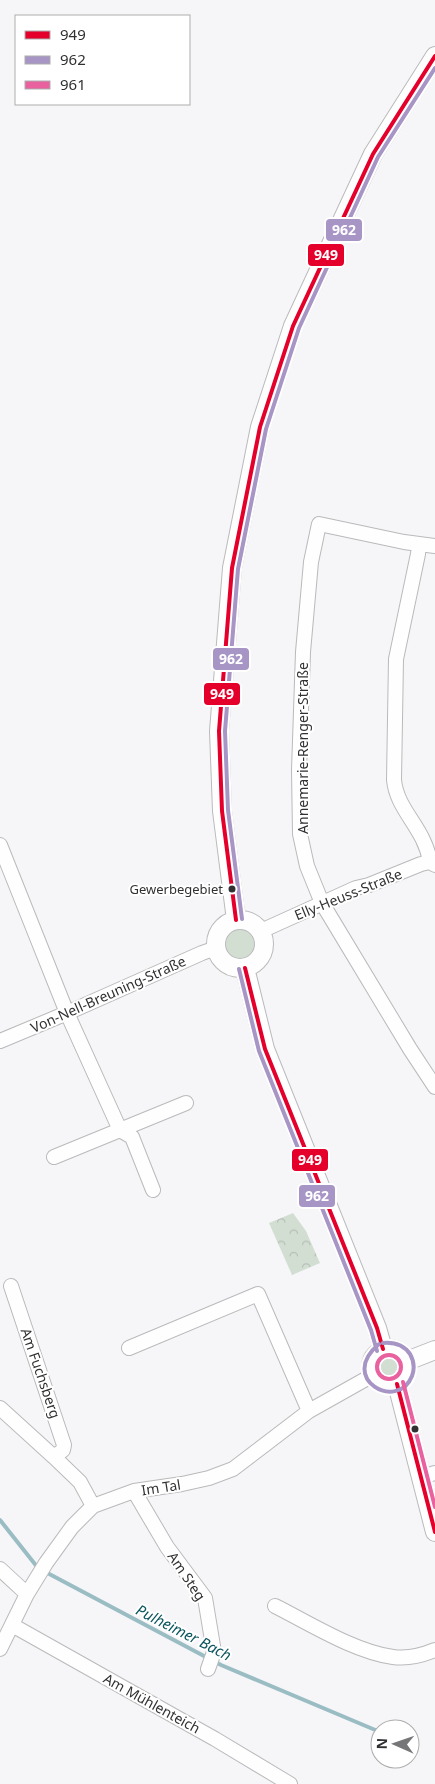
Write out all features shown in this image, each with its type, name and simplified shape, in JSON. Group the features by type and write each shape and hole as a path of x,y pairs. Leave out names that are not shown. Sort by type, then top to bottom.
{"main road":[{"path":"236,920 222,811 219,731 232,568 260,427 293,326 373,154 435,56"},
{"path":"236,920 248,920 258,926 261,931 264,949 260,958 254,964 245,968 237,968 224,962 219,956 216,942 224,925 236,920"},
{"path":"245,968 265,1049 371,1313 383,1349"},
{"path":"383,1349 400,1351 407,1360 405,1376 397,1384 386,1385 376,1380 373,1375 371,1363 377,1352 383,1349"},
{"path":"407,1360 435,1350"},
{"path":"397,1384 428,1475 435,1532"}],"street":[{"name":"Annemarie-Renger-Straße","path":"419,544 320,524 311,562 303,652 299,779 300,834 307,866 322,903 410,1049 435,1086"},
{"path":"432,864 424,839 398,797 394,780 396,659 419,544 435,546"},
{"path":"0,845 68,1013 120,1130 132,1137 153,1190"},
{"name":"Elly-Heuss-Straße","path":"261,931 356,888 369,885 421,864 432,864"},
{"name":"Von-Nell-Breuning-Straße","path":"0,1041 216,948"},
{"path":"54,1157 186,1103"},
{"name":"Am Fuchsberg","path":"11,1286 64,1445 63,1450 54,1457"},
{"path":"129,1348 258,1294 310,1412"},
{"name":"Im Tal","path":"0,1649 27,1594 46,1563 72,1527 93,1506 134,1492 200,1480 233,1469 310,1412 373,1375"},
{"path":"0,1408 80,1482 93,1506"},
{"name":"Am Steg","path":"134,1492 167,1547 204,1598 214,1652 208,1669"},
{"path":"0,1569 27,1594"},
{"path":"274,1606 350,1644 372,1652 395,1658 423,1655 435,1650"},
{"name":"Am Mühlenteich","path":"12,1625 215,1739 290,1784"}],"green space":[{"path":"241,926 248,927 254,931 258,937 258,951 254,957 248,961 241,962 234,961 228,957 224,951 223,944 224,937 228,931 234,927"},
{"path":"293,1213 306,1231 320,1263 292,1275 269,1223"},
{"path":"388,1357 395,1360 398,1367 395,1374 388,1377 381,1374 378,1367 381,1360"}],"waterway":[{"name":"Pulheimer Bach","path":"0,1520 38,1568 221,1665 370,1728"}],"transit line":[{"name":"949","path":"236,920 222,811 219,731 232,568 260,427 293,326 373,154 435,56"},
{"name":"962","path":"242,919 228,810 225,731 238,569 266,429 299,328 378,157 435,68"},
{"name":"949","path":"245,968 265,1049 377,1328 383,1349"},
{"name":"962","path":"239,969 259,1051 371,1330 377,1351"},
{"name":"962","path":"379,1344 368,1357 364,1369 367,1379 374,1387 384,1391 395,1391 405,1386 412,1376 414,1370 413,1362 410,1354 401,1346 395,1343 383,1343"},
{"name":"961","path":"389,1355 397,1359 401,1367 397,1375 389,1379 381,1375 377,1367 381,1359 389,1355"},
{"name":"961","path":"403,1382 435,1507"},
{"name":"949","path":"397,1384 435,1532"}],"place":[{"name":"Gewerbegebiet","path":"232,889"}]}
